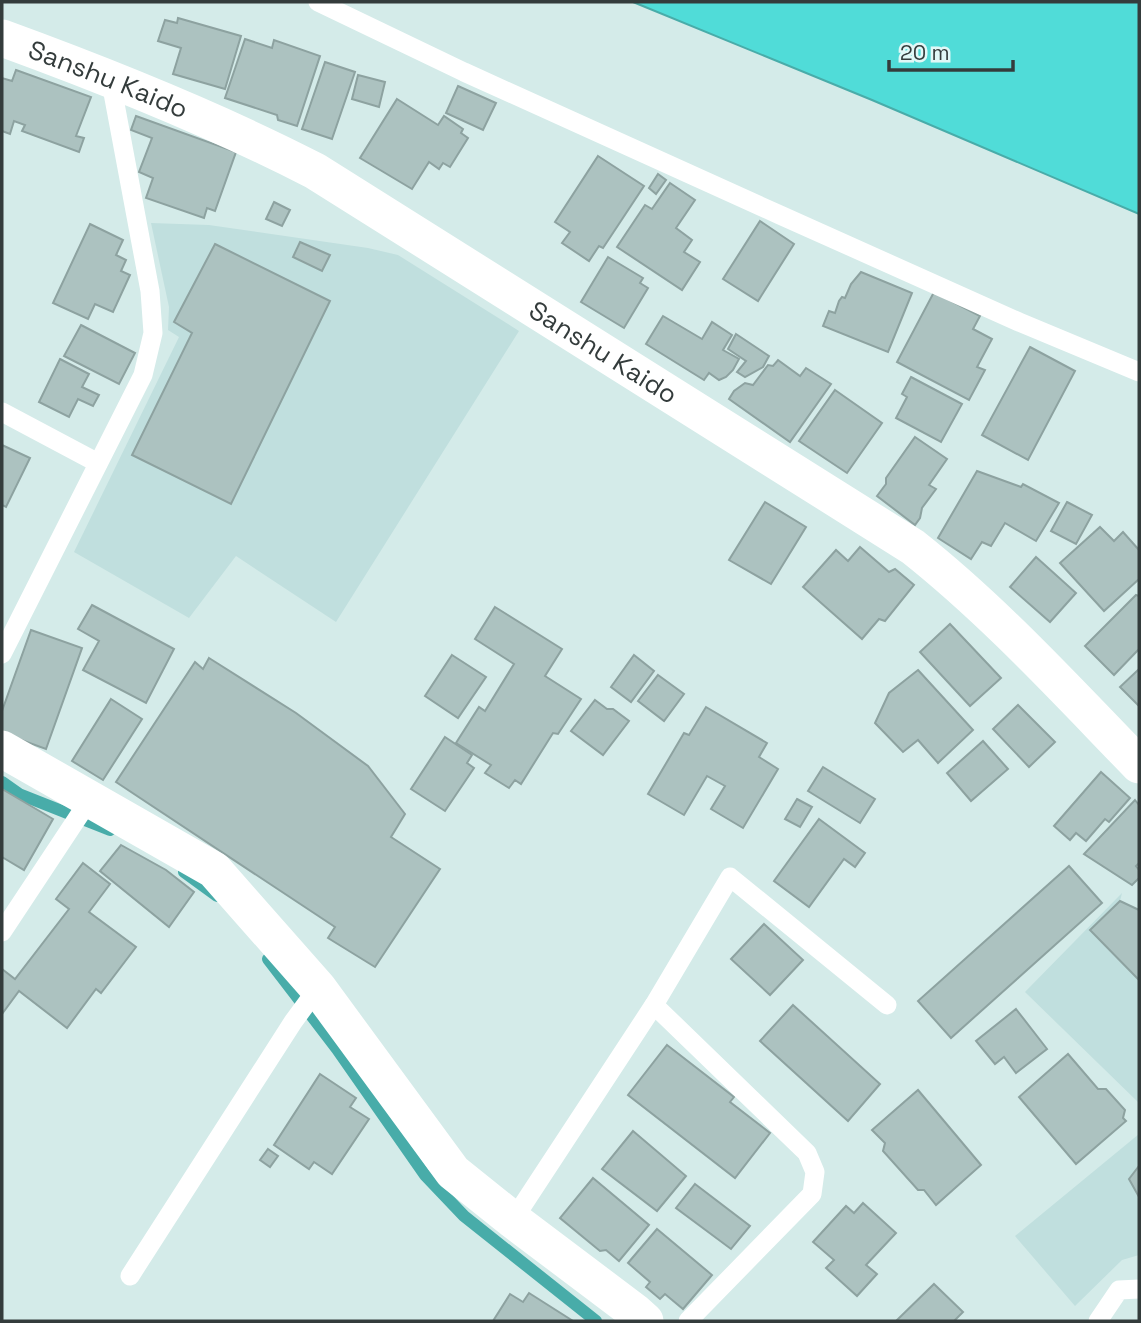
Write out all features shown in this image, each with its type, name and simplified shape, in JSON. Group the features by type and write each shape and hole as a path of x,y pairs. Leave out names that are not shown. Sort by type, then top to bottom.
{"street":[{"name":"Sanshu Kaido","path":"2,38 110,77 315,171 913,547 949,575 1019,641 1139,765"},
{"path":"2,749 88,802 214,870 317,990 453,1171 645,1321"}],"lane":[{"path":"318,2 464,72 780,215 1019,322 1139,372"},
{"path":"2,654 143,375 153,333 150,291 110,77"},
{"path":"2,412 98,463"},
{"path":"2,932 88,802"},
{"path":"513,1220 654,1005 730,877 887,1004"},
{"path":"130,1276 293,1022 317,990"},
{"path":"654,1005 807,1153 815,1172 812,1194 688,1321"},
{"path":"1098,1321 1119,1290 1139,1289"}],"shaded area":[{"path":"151,223 209,225 368,248 398,255 519,331 336,622 236,556 189,618 74,552 179,337 168,330 169,307"},
{"path":"1122,893 1120,901 1139,910 1139,1103 1025,992"},
{"path":"1139,1134 1139,1255 1122,1260 1075,1306 1015,1236"}],"water":[{"path":"633,2 1139,2 1139,214 872,100"}],"building":[{"path":"178,18 241,36 225,89 173,74 181,48 158,41 165,20 177,23"},
{"path":"245,39 272,48 274,40 320,56 297,126 278,120 277,115 225,98"},
{"path":"325,62 355,72 332,139 302,129"},
{"path":"16,70 91,97 76,136 84,138 79,152 22,131 25,125 14,121 10,134 2,131 2,78 12,81"},
{"path":"358,75 385,82 379,107 352,99"},
{"path":"458,86 496,103 483,130 446,113"},
{"path":"397,99 438,125 444,116 463,129 461,133 468,138 450,167 443,163 439,169 429,162 412,189 360,158"},
{"path":"136,116 236,152 215,211 207,208 204,218 146,198 153,178 139,172 152,138 131,130"},
{"path":"598,156 644,186 603,248 599,246 589,261 562,243 570,232 555,222"},
{"path":"658,174 666,180 656,194 649,188"},
{"path":"670,183 695,200 676,228 692,240 684,252 700,262 682,290 617,247 645,205 652,209"},
{"path":"274,202 290,210 282,226 266,219"},
{"path":"760,221 794,244 758,301 723,279"},
{"path":"90,224 123,240 116,255 126,260 121,271 130,275 113,312 95,304 88,319 53,303"},
{"path":"300,242 330,255 322,271 293,257"},
{"path":"215,244 330,301 231,504 132,455 192,333 174,322"},
{"path":"608,257 643,278 640,283 648,288 624,328 581,302"},
{"path":"861,272 912,293 888,352 823,326 829,311 835,313 839,301 842,297 845,298 851,284"},
{"path":"934,292 980,316 973,329 992,339 977,367 985,370 969,400 897,362"},
{"path":"663,316 702,339 712,322 732,335 723,350 739,359 733,370 719,380 709,373 704,380 646,344"},
{"path":"81,325 135,353 119,384 64,356"},
{"path":"736,334 769,356 763,367 745,377 737,372 746,361 728,349"},
{"path":"1030,347 1075,371 1028,460 982,435"},
{"path":"60,359 89,374 82,387 99,395 93,406 78,399 69,417 39,402"},
{"path":"778,360 800,376 806,368 831,384 790,442 729,399 734,391 745,383 753,385 768,365 773,366"},
{"path":"911,377 962,404 941,442 896,418 907,397 902,394"},
{"path":"835,390 882,423 847,473 799,441"},
{"path":"915,437 947,459 929,485 936,489 922,508 915,525 877,496 886,484 886,478"},
{"path":"2,445 30,458 6,507 2,505"},
{"path":"977,471 1021,487 1023,484 1059,503 1036,541 1005,523 991,546 982,542 971,559 938,538"},
{"path":"765,502 806,527 771,584 729,560"},
{"path":"1067,502 1092,515 1076,544 1051,531"},
{"path":"1100,527 1114,541 1123,532 1139,550 1139,579 1104,611 1060,563"},
{"path":"860,547 889,572 895,569 914,585 885,621 879,619 862,639 803,587 836,550 848,561"},
{"path":"1036,557 1076,593 1050,622 1010,587"},
{"path":"1136,595 1139,596 1139,649 1114,675 1085,646"},
{"path":"92,605 174,649 146,703 83,670 99,641 78,629"},
{"path":"495,607 562,649 545,676 581,699 558,734 553,733 521,784 515,780 509,788 485,773 491,765 456,743 479,707 485,711 514,664 475,639"},
{"path":"950,624 1001,678 970,706 920,652"},
{"path":"31,630 82,648 46,749 2,733 2,711"},
{"path":"452,655 486,677 458,718 425,696"},
{"path":"634,655 654,671 631,702 611,687"},
{"path":"209,658 296,713 368,766 405,814 391,837 440,869 375,967 328,938 335,927 116,782 195,662 203,669"},
{"path":"1139,669 1139,706 1120,687"},
{"path":"918,670 973,730 938,763 918,740 903,752 875,723 889,693"},
{"path":"658,675 684,694 664,721 638,701"},
{"path":"111,699 142,719 103,780 72,761"},
{"path":"595,700 629,721 603,755 571,731"},
{"path":"1018,705 1055,742 1029,767 993,729"},
{"path":"706,707 767,743 759,757 778,769 743,828 711,809 725,786 707,776 684,815 648,794 684,733 689,735"},
{"path":"445,737 472,755 467,763 474,768 445,811 411,789"},
{"path":"983,741 1008,769 971,801 947,773"},
{"path":"823,767 875,799 860,823 808,791"},
{"path":"1101,772 1130,798 1109,822 1105,819 1086,841 1076,833 1070,840 1054,826"},
{"path":"2,789 53,819 24,870 2,857"},
{"path":"797,799 812,807 800,827 785,819"},
{"path":"1135,800 1139,805 1139,863 1136,866 1139,878 1132,885 1084,854"},
{"path":"819,819 865,853 855,867 844,859 809,907 774,881"},
{"path":"121,845 166,870 194,892 169,927 100,871"},
{"path":"83,863 110,884 89,912 136,947 101,993 96,989 67,1028 19,991 2,1014 2,969 15,979 69,909 56,899"},
{"path":"1069,866 1102,903 951,1038 918,1001"},
{"path":"1120,901 1139,910 1139,980 1090,930"},
{"path":"764,924 803,960 770,995 731,959"},
{"path":"793,1005 880,1084 848,1121 760,1041"},
{"path":"1016,1009 1047,1049 1016,1073 1004,1057 995,1064 976,1041"},
{"path":"667,1045 734,1097 730,1102 770,1133 735,1178 628,1095"},
{"path":"1068,1054 1098,1089 1106,1089 1125,1110 1123,1118 1126,1121 1076,1164 1019,1097"},
{"path":"320,1074 356,1098 350,1107 369,1119 332,1174 314,1162 309,1169 274,1145"},
{"path":"918,1090 981,1165 936,1205 924,1190 918,1190 883,1151 885,1143 872,1130"},
{"path":"633,1131 686,1176 657,1211 602,1169"},
{"path":"268,1149 278,1156 270,1167 260,1160"},
{"path":"1139,1166 1139,1197 1129,1179"},
{"path":"593,1178 649,1225 619,1261 606,1250 600,1251 560,1218"},
{"path":"695,1184 750,1226 731,1249 676,1208"},
{"path":"863,1203 896,1233 866,1265 877,1274 857,1296 826,1268 834,1260 813,1242 846,1206 854,1213"},
{"path":"657,1229 712,1275 683,1309 665,1294 660,1299 646,1287 650,1282 628,1263"},
{"path":"934,1284 963,1312 954,1321 896,1321"},
{"path":"529,1293 573,1321 493,1321 510,1294 523,1302"}],"waterway":[{"path":"2,782 19,794 110,830"},
{"path":"184,872 217,896"},
{"path":"268,959 337,1049 425,1175 464,1216 596,1321"}]}
